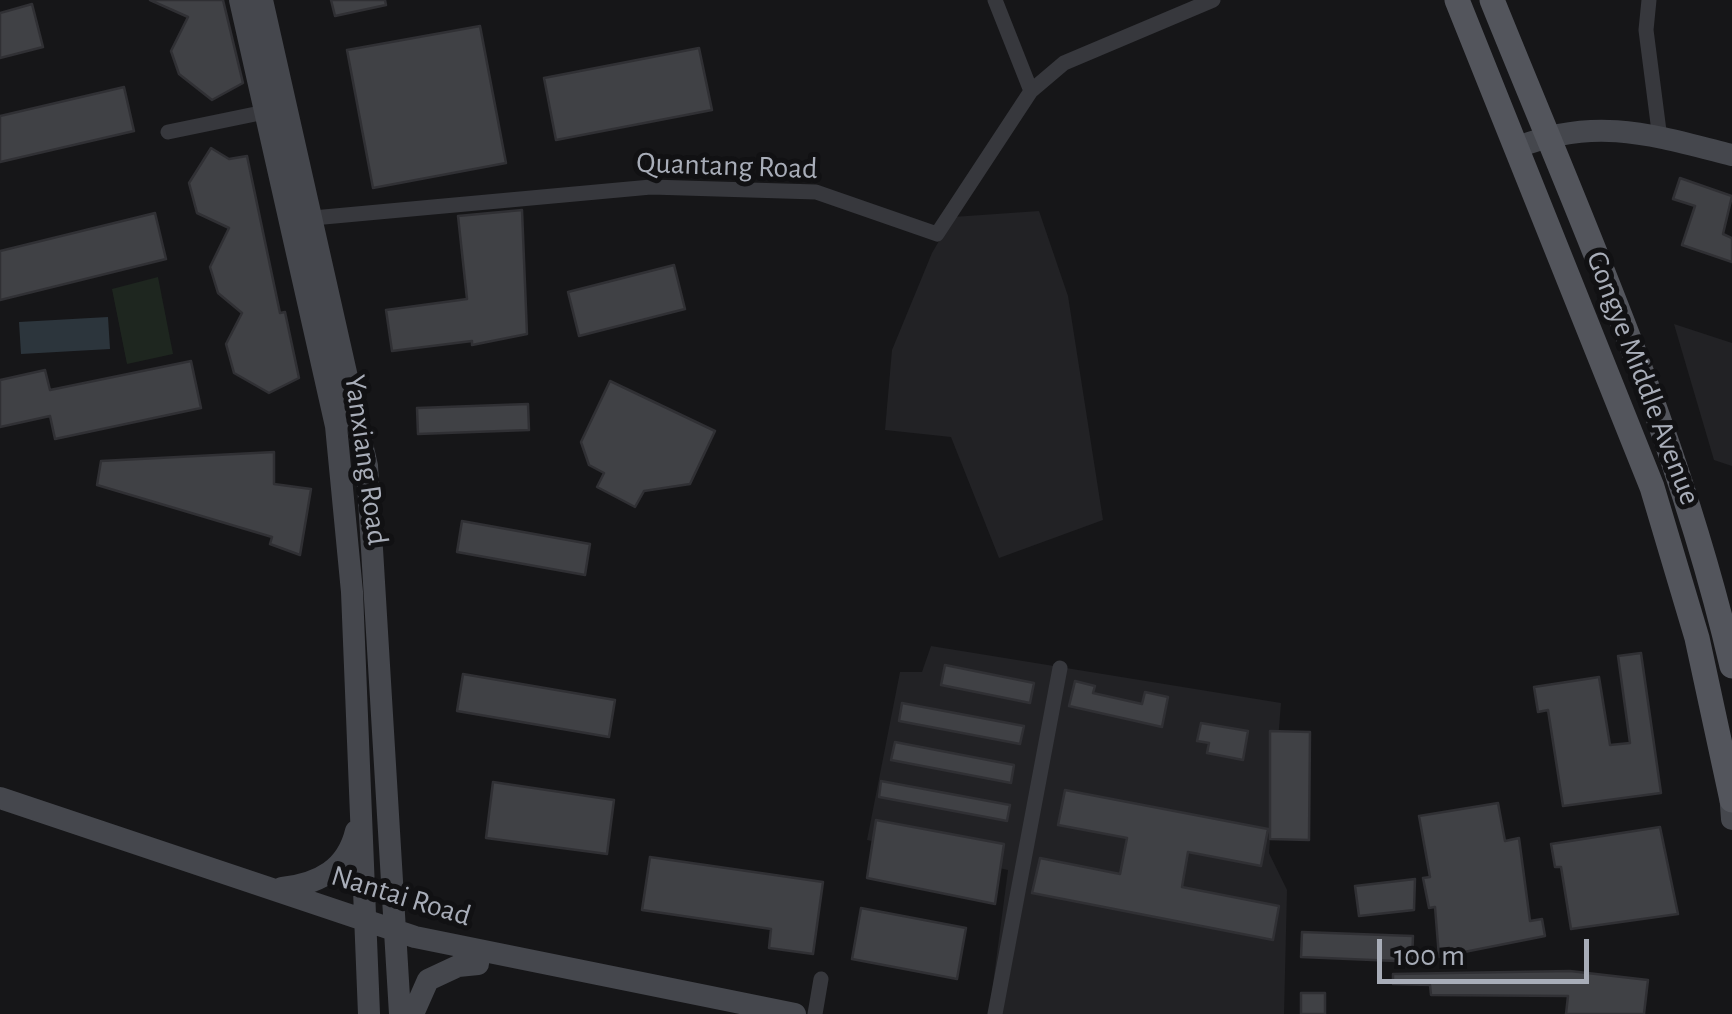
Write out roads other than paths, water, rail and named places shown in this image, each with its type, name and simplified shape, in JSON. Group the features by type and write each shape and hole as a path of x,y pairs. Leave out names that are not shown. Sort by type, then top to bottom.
{"main road":[{"name":"Yanxiang Road","path":"240,0 338,444 352,592 369,1010"},
{"name":"Yanxiang Road","path":"262,0 367,466 390,856 404,1012"},
{"name":"Gongye Middle Avenue","path":"1457,0 1652,486 1697,638 1731,796"},
{"path":"1492,0 1725,603 1732,666"},
{"path":"1518,147 1578,129 1660,139 1732,155"},
{"path":"1731,796 1732,819"},
{"name":"Nantai Road","path":"0,798 276,889 366,928"},
{"name":"Nantai Road","path":"0,813 478,964 720,1014"},
{"path":"276,889 314,883 338,866 348,855 360,818"},
{"name":"Nantai Road","path":"397,939 795,1014"},
{"path":"369,1010 383,996 404,1012 428,980 458,966 478,964"}],"street":[{"path":"995,0 1032,91"},
{"name":"Quantang Road","path":"313,218 671,187 816,192 937,234 1032,91 1064,63 1213,0"},
{"path":"1648,0 1646,30 1660,139"},
{"path":"168,132 265,112"},
{"path":"995,1014 1060,668"},
{"path":"362,857 390,856"},
{"path":"815,1014 820,979"}]}
